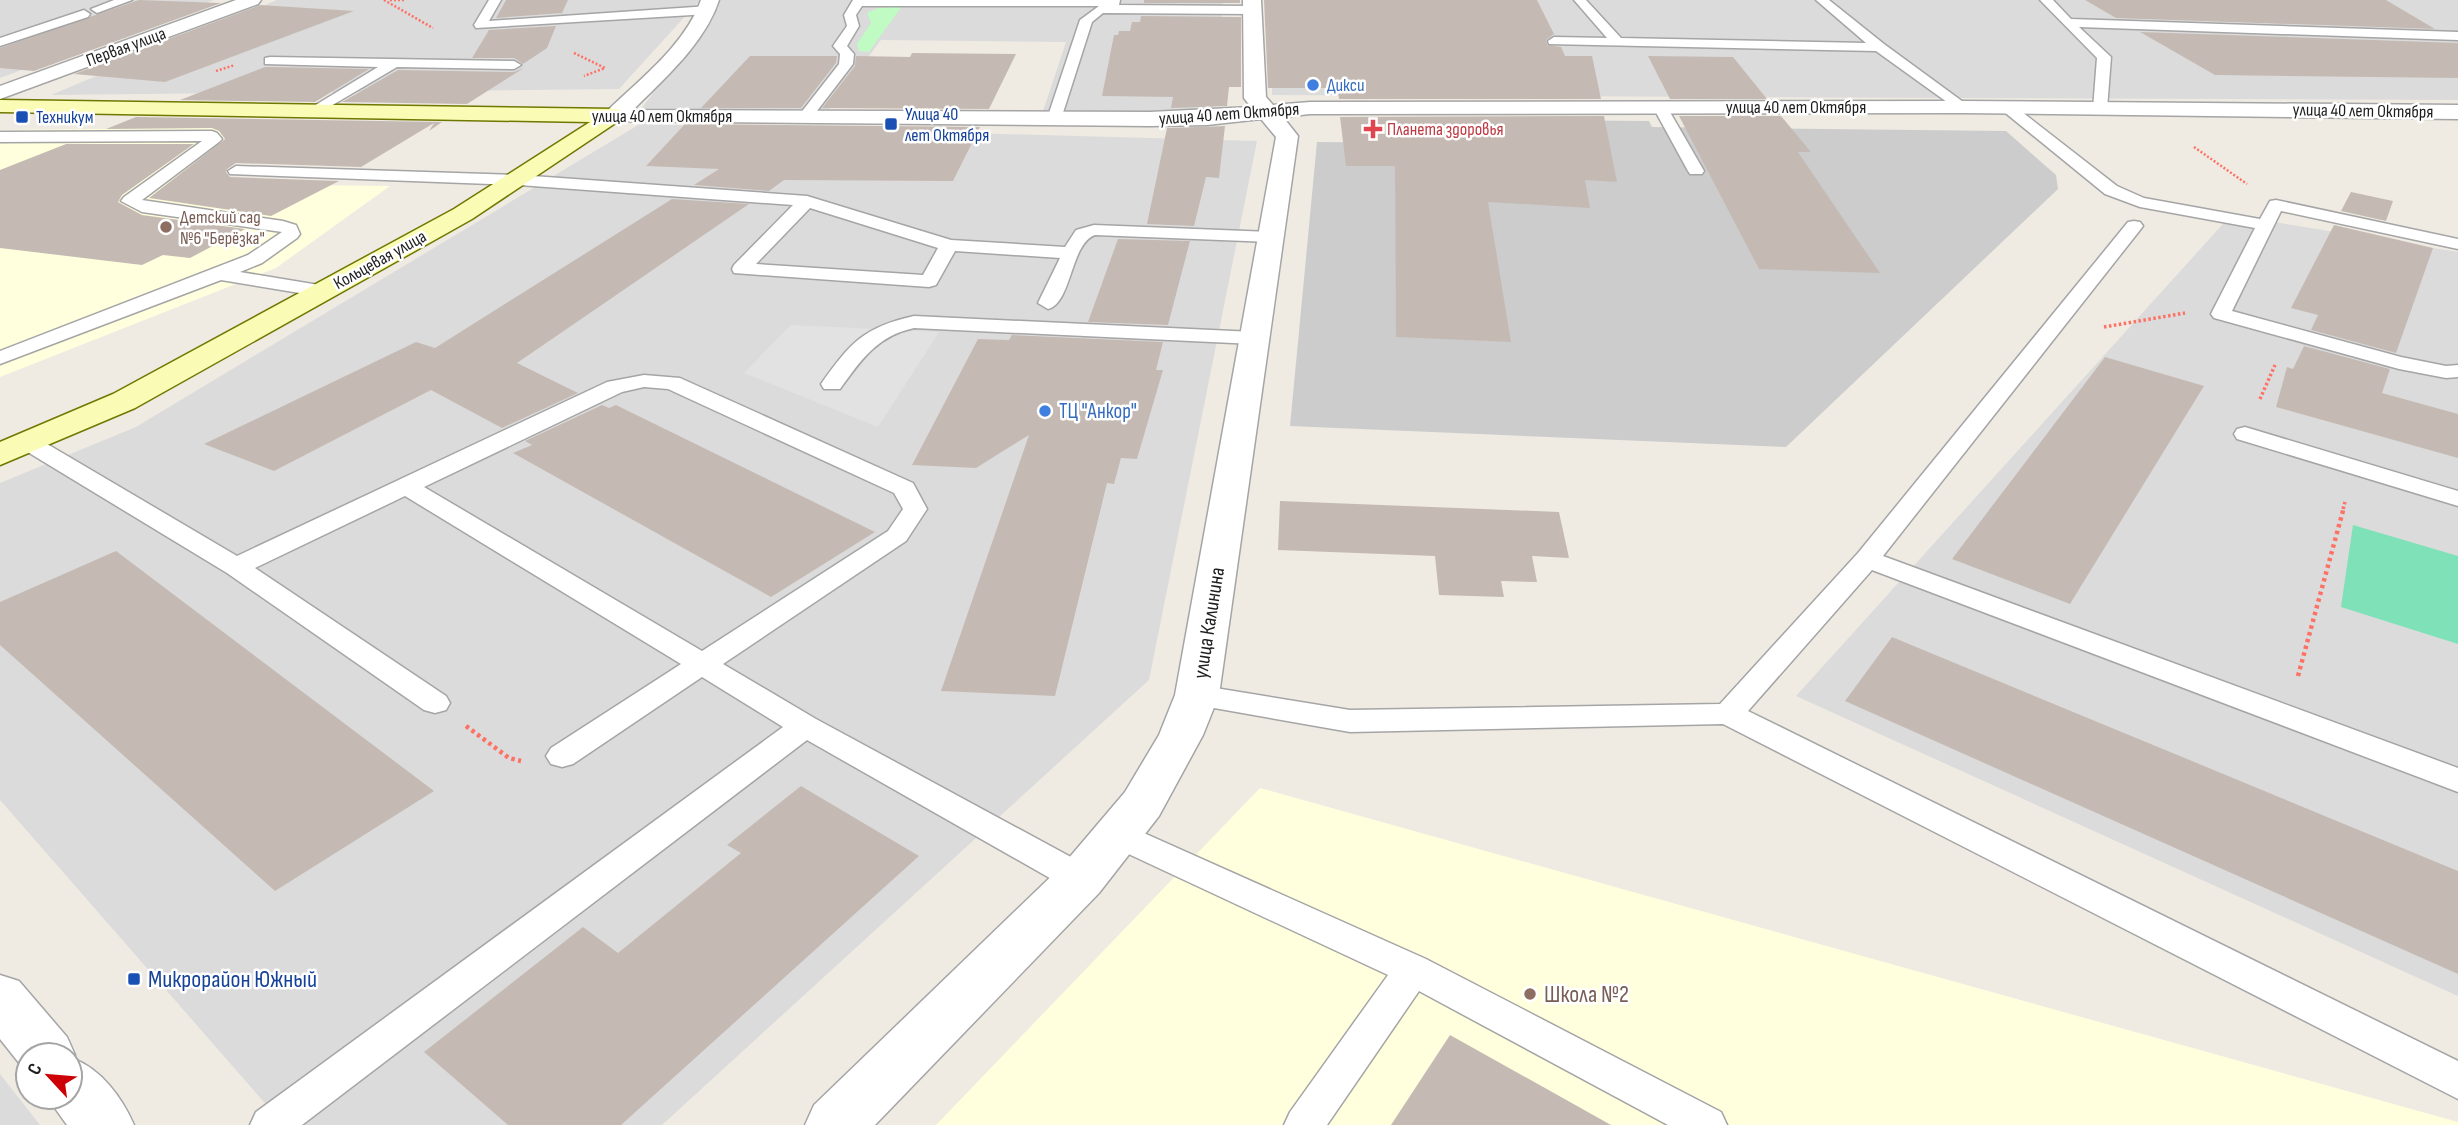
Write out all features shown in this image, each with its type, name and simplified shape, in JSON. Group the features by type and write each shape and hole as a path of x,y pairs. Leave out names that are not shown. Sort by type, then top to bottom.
{"street":[{"name":"Первая улица","path":"0,93 252,0"},
{"name":"Кольцевая улица","path":"0,455 124,401 519,180 615,116 663,67 709,5"},
{"name":"улица Калинина","path":"835,1125 1081,879 1142,804 1181,735 1197,695 1287,136 1255,98 1252,5"},
{"name":"улица 40 лет Октября","path":"0,106 615,116 1054,119 1207,118 1310,108 1963,107 2458,112"},
{"path":"0,998 35,1041"},
{"path":"84,1100 104,1125"}],"lane":[{"path":"0,42 127,0"},
{"path":"495,0 480,25 709,5"},
{"path":"1580,0 1616,41"},
{"path":"1822,0 1879,47 1963,107"},
{"path":"2046,0 2104,57 2100,108"},
{"path":"805,117 846,64 847,54 840,46 853,26 850,15 859,1 1116,1"},
{"path":"1054,119 1086,20 1116,1"},
{"path":"1099,10 1252,5"},
{"path":"2067,23 2458,36"},
{"path":"1554,41 1879,47"},
{"path":"270,61 514,65"},
{"path":"314,112 394,63"},
{"path":"1660,107 1696,171"},
{"path":"2008,108 2111,190 2140,202 2266,225"},
{"path":"0,137 212,136 214,139 130,201 142,207 290,229 291,234 256,259 0,358"},
{"path":"236,171 519,180 807,201 949,245 1071,253"},
{"path":"807,201 741,269 929,281 949,245"},
{"path":"2458,244 2276,205 2221,314 2399,363 2446,372 2458,371"},
{"path":"1728,714 1867,559 2134,226"},
{"path":"1048,303 1082,234 1094,230 1271,237"},
{"path":"219,274 324,291"},
{"path":"832,384 872,335 889,327 914,322 1254,338"},
{"path":"236,567 615,387 644,381 671,383 904,488 915,509 897,536 562,756"},
{"path":"2245,434 2458,499"},
{"path":"29,443 236,567 435,703"},
{"path":"406,486 805,726 1081,879"},
{"path":"1867,559 2458,780"},
{"path":"1197,695 1350,721 1728,714 2458,1081"},
{"path":"270,1125 805,726"},
{"path":"1117,834 1413,970 1707,1125"},
{"path":"1304,1125 1413,970"}],"path":[{"path":"391,0 406,0"},
{"path":"524,22 527,32 606,68 579,78"},
{"path":"2141,109 2276,205"},
{"path":"2042,338 2180,313 2221,314"},
{"path":"2245,434 2291,334"},
{"path":"2288,716 2355,467"},
{"path":"435,703 509,758 534,765 562,756"}],"shaded area":[{"path":"0,0 214,0 0,78"},
{"path":"277,0 699,1 619,89 51,95"},
{"path":"720,0 1223,0 1213,112 1043,111 1066,42 881,40 829,109 641,109 712,16"},
{"path":"1272,0 2458,0 2458,100 1272,95"},
{"path":"1419,119 1649,121 1652,127 2006,131 2056,175 2058,189 1786,447 1290,426 1317,142 1423,143"},
{"path":"640,124 1257,141 1149,680 662,1125 284,1125 0,800 0,483 136,427"},
{"name":"Детский сад №6 \"Берёзка\"","path":"270,127 170,183 390,186 276,268 0,377 0,130"},
{"path":"2231,215 2458,252 2458,996 1796,696"},
{"path":"791,325 939,332 878,427 744,373"},
{"name":"Школа №2","path":"1260,788 2458,1122 2458,1125 936,1125"},
{"path":"0,1074 14,1092 14,1111 29,1111 40,1125 0,1125"}],"green space":[{"path":"902,6 869,52 859,51 857,44 871,23 867,13 878,8"},
{"path":"2353,525 2458,556 2458,644 2341,607"}],"building":[{"path":"139,0 221,3 34,71 0,68 0,48"},
{"path":"506,0 568,0 562,13 496,18"},
{"path":"1144,0 1240,0 1240,3 1144,3"},
{"path":"1264,0 1537,0 1554,34 1546,40 1547,45 1561,47 1565,56 1592,56 1601,99 1339,99 1338,88 1268,88"},
{"path":"2085,0 2386,0 2435,29 2116,18"},
{"path":"260,5 354,11 165,82 74,74"},
{"path":"1141,16 1241,17 1241,87 1229,87 1227,106 1171,108 1173,97 1102,96 1114,35 1118,35 1119,31 1130,31 1132,22 1140,22"},
{"path":"556,26 547,48 523,64 514,58 472,58 489,30"},
{"path":"2140,32 2458,43 2458,78 2215,75"},
{"path":"912,53 1016,54 989,109 822,108 855,66 856,56 910,57"},
{"path":"750,56 837,56 836,63 801,108 701,108"},
{"path":"1648,56 1733,57 1767,99 1670,99"},
{"path":"265,67 369,69 315,102 180,100"},
{"path":"524,68 467,104 342,102 398,70 514,72"},
{"path":"1604,116 1617,182 1585,180 1590,208 1488,202 1511,342 1396,337 1395,166 1346,166 1340,117"},
{"path":"1679,116 1781,116 1811,152 1798,152 1880,273 1759,269"},
{"path":"136,117 442,122 429,131 434,123 361,167 236,163 227,169 230,177 339,181 271,216 149,198 225,139 219,131 212,128 106,129"},
{"path":"685,124 980,127 953,181 784,180 769,191 694,185 719,169 646,166"},
{"path":"1225,126 1219,178 1206,177 1194,226 1147,224 1167,128"},
{"path":"66,144 194,144 122,195 118,202 142,215 245,229 190,258 163,255 142,265 0,248 0,170"},
{"path":"2351,192 2393,201 2386,221 2341,211"},
{"path":"672,199 749,204 517,363 578,393 502,428 431,390 274,471 204,444 416,342 435,348"},
{"path":"2334,225 2433,248 2396,353 2311,330 2318,315 2291,308"},
{"path":"1118,239 1190,241 1168,325 1088,322"},
{"path":"1012,335 1163,342 1156,370 1163,370 1137,459 1121,458 1114,484 1107,483 1055,696 941,691 1029,435 976,468 912,465 978,339 1009,340"},
{"path":"2304,346 2390,369 2382,393 2458,414 2458,458 2276,407 2287,367 2293,369"},
{"path":"2105,357 2204,386 2070,604 1952,559"},
{"path":"602,405 609,408 616,405 875,532 771,597 513,453 532,445 525,441"},
{"path":"1280,501 1559,512 1569,558 1532,556 1537,582 1501,581 1504,597 1439,595 1435,556 1278,550"},
{"path":"116,551 434,791 275,891 0,645 0,602"},
{"path":"1892,637 2458,871 2458,974 1845,701"},
{"path":"801,786 919,856 621,1125 508,1125 424,1052 583,927 618,953 741,853 727,845"},
{"path":"1450,1035 1611,1125 1391,1125"}],"place":[{"name":"Дикси","path":"1313,85"},
{"name":"Техникум","path":"22,117"},
{"name":"Улица 40 лет Октября","path":"891,124"},
{"name":"Планета здоровья","path":"1373,129"},
{"name":"Детский сад №6 \"Берёзка\"","path":"166,227"},
{"name":"ТЦ \"Анкор\"","path":"1045,411"},
{"name":"Микрорайон Южный","path":"134,979"},
{"name":"Школа №2","path":"1530,994"}]}
